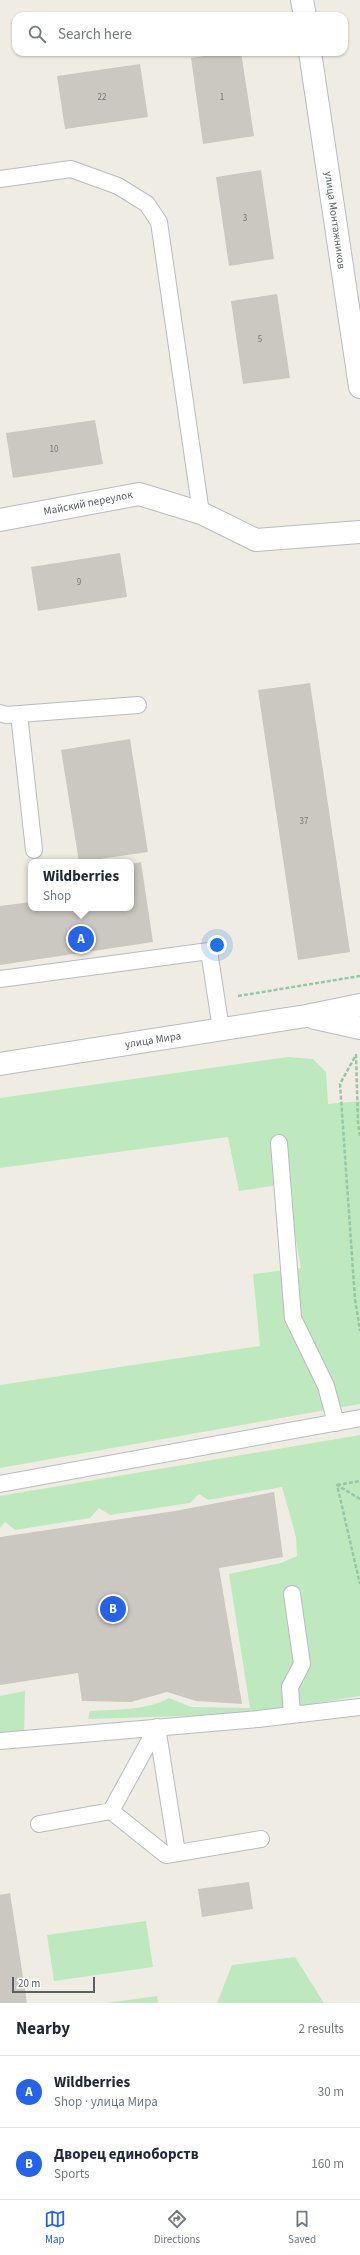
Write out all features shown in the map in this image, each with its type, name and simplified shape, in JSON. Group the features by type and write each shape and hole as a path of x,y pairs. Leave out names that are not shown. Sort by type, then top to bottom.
{"street":[{"path":"302,0 304,12"},
{"name":"улица Монтажников","path":"311,56 360,387"},
{"name":"Майский переулок","path":"0,520 139,494 201,513 256,540 360,532"},
{"name":"улица Мира","path":"0,1064 306,1016 360,1005"},
{"name":"улица Мира","path":"306,1016 360,1028"}],"lane":[{"path":"0,179 71,169 118,186 147,204 159,222 201,513"},
{"path":"0,713 6,715 138,705"},
{"path":"19,714 34,850"},
{"path":"0,979 209,952 221,1029"},
{"path":"279,1143 293,1318 326,1386 336,1423"},
{"path":"0,1484 360,1418"},
{"path":"292,1594 302,1664 290,1687 292,1714"},
{"path":"0,1741 292,1714 360,1706"},
{"path":"111,1811 156,1727"},
{"path":"156,1727 177,1853"},
{"path":"39,1824 111,1811 166,1855 261,1839"}],"path":[{"path":"216,1000 360,976"},
{"path":"360,1136 358,1124 356,1055 340,1084 355,1299 360,1331"},
{"path":"337,1485 360,1481"},
{"path":"337,1485 360,1499"},
{"path":"337,1485 360,1584"}],"green space":[{"path":"288,1057 313,1059 326,1072 328,1104 360,1101 360,1404 0,1468 0,1385 260,1346 253,1274 301,1268 286,1184 239,1191 228,1137 0,1168 0,1098"},
{"path":"360,1435 360,1696 249,1714 88,1719 90,1711 140,1707 169,1698 191,1707 250,1708 229,1574 281,1563 297,1556 296,1537 282,1487 208,1500 199,1494 190,1503 110,1515 99,1508 90,1518 15,1530 5,1522 0,1528 0,1496"},
{"path":"25,1691 24,1735 0,1734 0,1696"},
{"path":"146,1921 153,1967 54,1981 47,1935"},
{"path":"295,1957 324,2003 217,2003 232,1965"},
{"path":"157,1996 158,2003 106,2003"}],"building":[{"path":"204,56 242,56 254,136 203,144 191,58"},
{"path":"140,64 148,117 65,129 57,76"},
{"path":"261,170 274,259 229,266 216,177"},
{"path":"277,294 290,378 243,384 231,301"},
{"path":"95,420 103,464 13,478 6,433"},
{"path":"120,553 127,597 38,611 31,567"},
{"path":"310,683 350,952 298,960 258,690"},
{"path":"130,739 148,852 100,859 79,859 61,750"},
{"path":"141,862 153,942 0,965 0,906 28,902 28,911 134,911 134,863"},
{"path":"274,1492 283,1557 219,1568 242,1704 196,1701 167,1692 131,1702 82,1701 78,1673 0,1685 0,1537 175,1511"},
{"path":"249,1882 253,1909 202,1917 198,1889"},
{"path":"10,1893 27,2003 0,2003 0,1895"}],"place":[{"name":"Wildberries","path":"81,939"},
{"name":"Дворец единоборств","path":"113,1609"}]}
